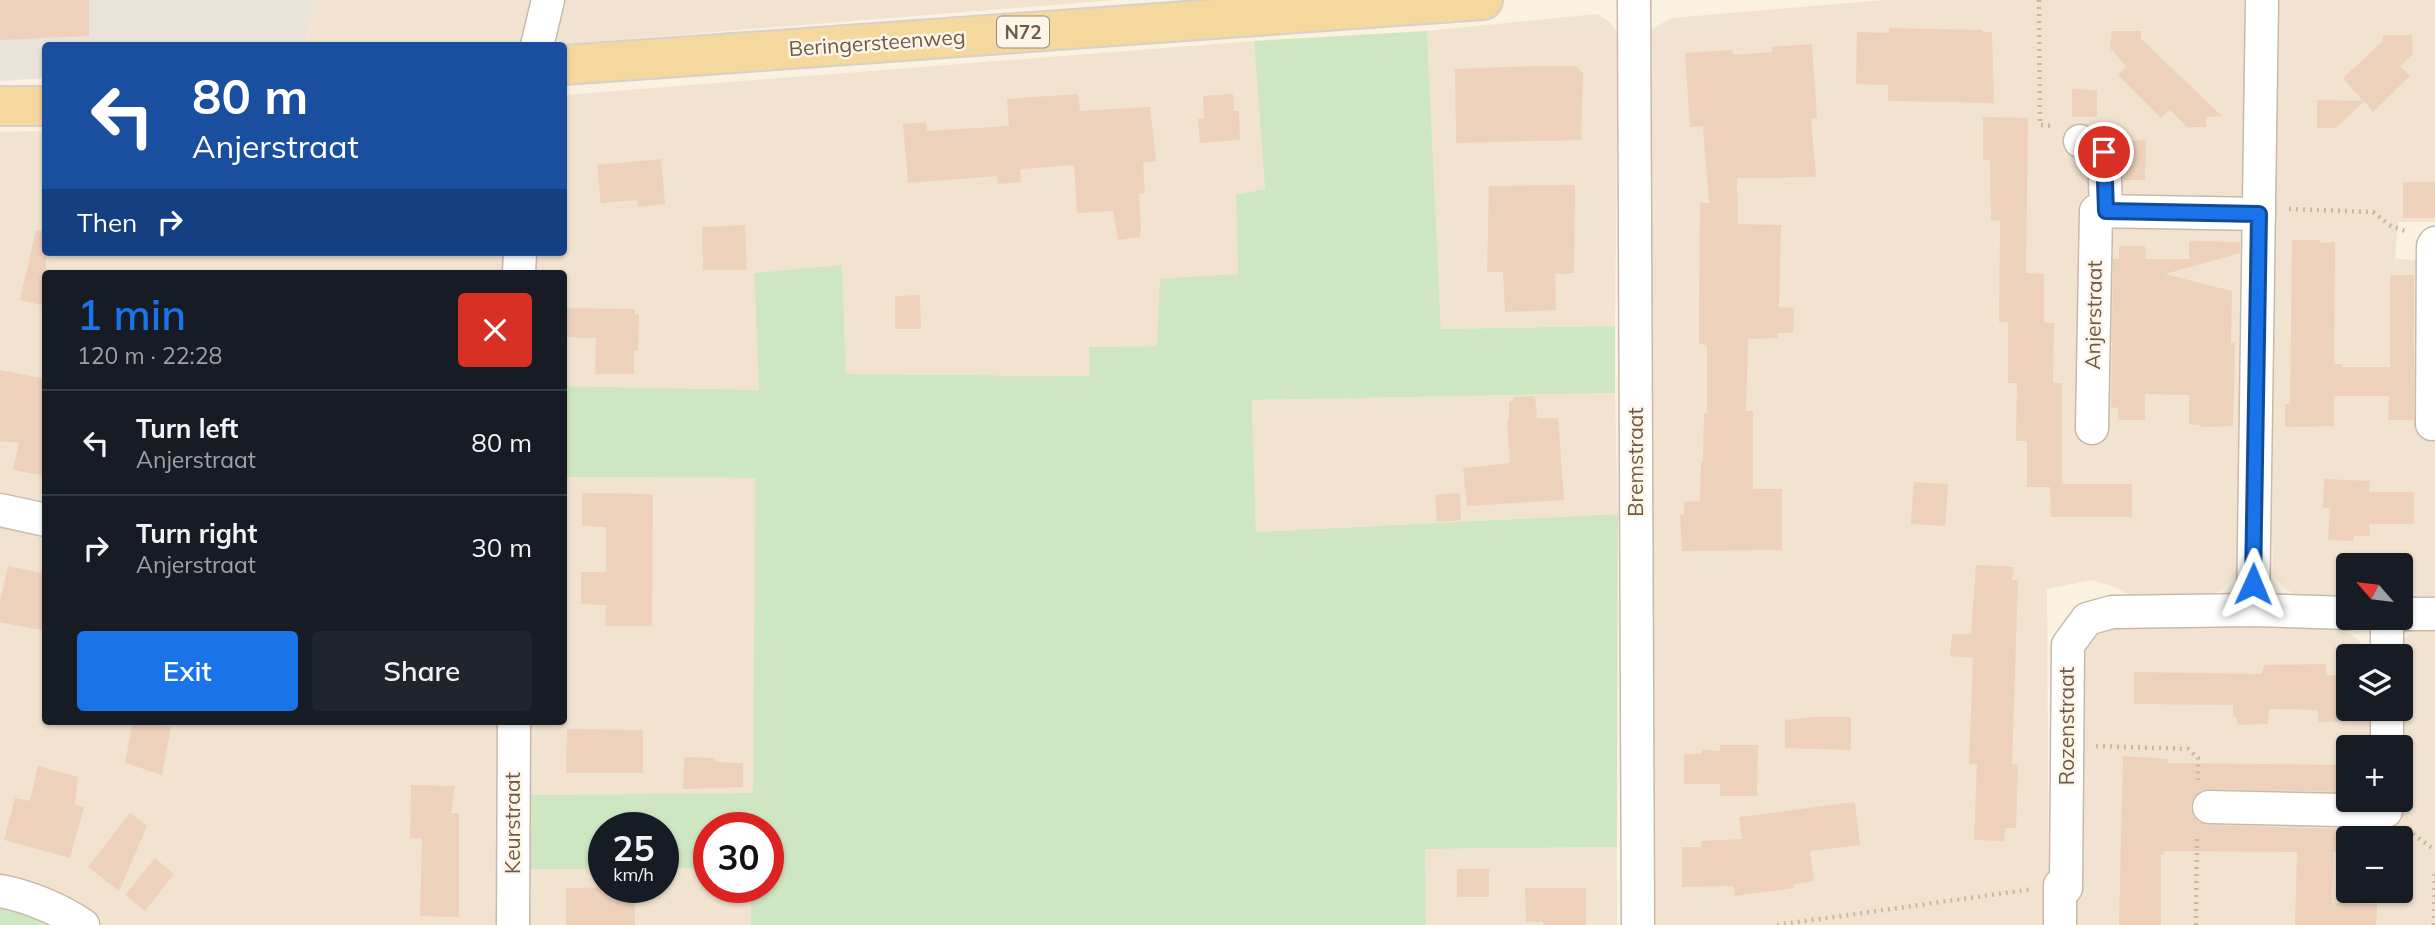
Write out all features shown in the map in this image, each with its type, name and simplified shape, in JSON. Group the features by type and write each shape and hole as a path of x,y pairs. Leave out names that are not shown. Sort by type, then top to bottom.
{"main road":[{"name":"Beringersteenweg","path":"567,65 1483,0"},
{"path":"0,107 42,106"}],"street":[{"path":"538,42 548,0"},
{"name":"Bremstraat","path":"1634,0 1638,925"},
{"path":"2253,610 2262,0"},
{"name":"Anjerstraat","path":"2080,141 2104,152 2106,211 2096,211 2092,428"},
{"path":"2106,211 2259,211"},
{"path":"2424,238 2433,246 2432,424"},
{"path":"0,510 42,519"},
{"name":"Rozenstraat","path":"2060,925 2060,885 2066,888 2068,645 2087,619 2112,612 2253,610 2336,613"},
{"path":"2413,614 2435,614"},
{"name":"Keurstraat","path":"513,925 514,725"},
{"path":"2201,808 2336,810"},
{"path":"0,891 15,894 70,916 83,925"}],"path":[{"path":"2039,0 2040,125 2075,127 2080,141"},
{"path":"2259,211 2373,212 2391,226 2424,238"},
{"path":"2067,745 2188,749 2198,758 2201,808 2196,925"},
{"path":"2434,925 2435,871"},
{"path":"1777,925 2060,885"}],"shaded area":[{"path":"0,0 315,0 306,42 42,42 42,78 0,81"},
{"path":"315,0 535,0 526,42 306,42"},
{"path":"561,0 1115,0 567,44 557,41 555,25"},
{"path":"1884,0 2244,0 2247,145 2245,552 2237,575 2221,591 2203,596 2135,598 2115,587 2092,580 2047,589 2049,925 1647,925 1646,32 1672,18"},
{"path":"2273,0 2435,0 2435,222 2398,222 2395,259 2419,260 2435,428 2435,600 2413,599 2413,553 2336,553 2336,598 2298,596 2282,587 2273,574 2270,455"},
{"path":"1597,14 1610,22 1618,34 1615,326 1441,329 1427,31"},
{"path":"1254,41 1265,189 1236,196 1238,275 1157,346 1089,347 1091,376 846,374 842,266 754,273 759,390 567,386 567,270 533,270 534,256 567,256 567,95"},
{"path":"42,131 42,256 502,256 502,270 42,270 42,507 0,498 0,132"},
{"path":"1615,393 1618,514 1256,532 1252,400"},
{"path":"567,477 755,478 753,793 523,795 524,725 567,725"},
{"path":"0,526 42,534 42,725 501,725 500,925 101,925 89,914 0,879"},
{"path":"2112,625 2335,629 2353,635 2362,644 2336,644 2336,721 2375,721 2374,735 2336,735 2336,795 2197,792 2195,819 2402,821 2402,812 2413,812 2413,735 2403,735 2404,721 2413,721 2413,644 2405,644 2405,638 2414,631 2435,630 2435,925 2077,925 2081,656 2099,629"},
{"path":"1617,847 1617,925 1426,925 1425,849"},
{"path":"679,868 693,868 693,903 751,903 751,925 524,925 524,869 588,869 588,903 679,903"}],"green space":[{"path":"1427,31 1441,329 1615,326 1615,393 1252,400 1256,532 1618,514 1617,847 1425,849 1426,925 751,925 751,903 784,903 784,812 693,812 693,868 679,868 679,812 588,812 588,869 524,869 523,795 753,793 755,478 567,477 567,386 759,390 754,273 842,265 846,374 1090,376 1089,347 1157,346 1160,279 1238,274 1236,195 1265,189 1254,41"},
{"path":"0,905 9,906 53,925 0,925"}],"building":[{"path":"0,0 89,0 89,36 0,40"},
{"path":"1889,28 1992,32 1994,103 1888,101 1888,85 1856,84 1857,32 1889,33"},
{"path":"2112,31 2141,31 2141,39 2222,116 2206,117 2206,127 2187,127 2170,110 2161,118 2118,75 2126,66 2110,48"},
{"path":"2383,35 2412,35 2413,54 2400,66 2410,76 2373,112 2364,101 2336,128 2317,128 2317,100 2363,101 2343,78 2383,41"},
{"path":"1812,44 1817,118 1811,118 1816,177 1737,178 1738,224 1781,225 1779,307 1794,308 1793,333 1778,333 1778,338 1748,339 1746,411 1753,411 1753,489 1782,489 1782,550 1682,551 1680,515 1684,515 1684,502 1700,501 1704,413 1707,413 1707,345 1699,344 1699,303 1700,203 1709,203 1703,126 1690,127 1685,53 1731,50 1734,55 1772,52 1772,47"},
{"path":"1576,66 1583,73 1581,140 1456,143 1455,69"},
{"path":"2072,89 2097,90 2097,117 2072,117"},
{"path":"1078,94 1080,111 1150,107 1156,161 1143,163 1145,193 1139,194 1140,237 1118,240 1113,211 1077,213 1074,165 1020,169 1021,182 998,184 997,176 908,183 903,124 926,122 927,131 1009,126 1007,99"},
{"path":"1233,94 1234,111 1239,111 1240,140 1200,143 1198,119 1204,118 1203,96"},
{"path":"1983,117 2028,118 2026,273 2044,274 2044,323 2054,323 2053,383 2062,383 2062,484 2132,484 2132,517 2051,517 2050,487 2027,487 2027,441 2016,441 2017,383 2008,383 2008,322 1999,322 2000,220 1991,221 1990,160 1983,160"},
{"path":"2146,140 2145,180 2123,180 2120,141"},
{"path":"661,159 665,204 638,207 637,200 601,203 597,165"},
{"path":"2403,182 2435,182 2435,218 2403,218"},
{"path":"1575,185 1574,273 1555,274 1556,310 1505,312 1503,272 1487,272 1489,186"},
{"path":"745,225 747,270 703,270 702,227"},
{"path":"36,230 42,231 42,256 46,256 46,270 42,270 42,305 20,300"},
{"path":"2292,240 2335,242 2334,364 2342,364 2342,367 2390,367 2390,275 2414,275 2414,420 2388,420 2389,396 2334,396 2334,426 2285,427 2285,404 2290,404"},
{"path":"2189,241 2240,242 2240,253 2165,274 2232,291 2231,343 2235,343 2233,426 2200,427 2189,424 2189,395 2145,394 2145,420 2118,420 2118,408 2111,407 2113,259 2119,259 2119,246 2145,246 2146,259 2189,259"},
{"path":"920,295 921,329 895,329 895,296"},
{"path":"567,308 635,309 635,314 639,314 634,374 595,374 596,338 567,337"},
{"path":"0,370 42,378 42,475 13,470 19,443 0,441"},
{"path":"1535,396 1537,418 1558,418 1564,500 1467,506 1463,468 1510,463 1507,420 1509,401 1513,401 1513,397"},
{"path":"2324,479 2370,481 2369,492 2414,492 2414,524 2369,524 2370,536 2354,536 2354,541 2328,540 2330,508 2323,508"},
{"path":"1914,482 1948,484 1945,526 1911,524"},
{"path":"582,493 653,494 652,626 605,626 606,605 581,604 581,572 606,572 606,527 582,526"},
{"path":"1460,493 1461,520 1437,522 1435,495"},
{"path":"1976,565 2014,567 2012,580 2018,580 2012,764 2018,765 2016,828 2005,828 2004,841 1974,840 1977,764 1969,764 1973,658 1950,656 1952,634 1971,634"},
{"path":"8,566 42,573 42,630 0,622 0,602"},
{"path":"2326,664 2326,675 2336,675 2336,721 2344,721 2318,722 2318,710 2269,709 2268,724 2238,725 2236,717 2233,717 2233,705 2134,704 2134,672 2262,674 2264,665"},
{"path":"1851,717 1851,750 1785,748 1785,720"},
{"path":"132,725 171,727 162,775 125,763"},
{"path":"567,729 643,730 643,773 566,773"},
{"path":"1720,745 1758,745 1757,796 1720,796 1720,784 1684,784 1684,754 1702,754 1702,750 1720,751"},
{"path":"2123,756 2168,759 2168,763 2336,765 2336,792 2209,789 2194,797 2191,807 2199,822 2209,825 2336,829 2332,903 2377,904 2376,925 2295,925 2297,852 2164,851 2164,855 2161,855 2161,925 2119,925"},
{"path":"684,757 715,758 715,762 743,763 743,787 683,789"},
{"path":"38,766 78,777 75,804 84,807 70,858 4,840 15,798 30,801"},
{"path":"411,785 455,786 451,813 459,813 459,917 420,916 422,838 410,838"},
{"path":"1855,802 1860,845 1810,851 1814,881 1794,884 1794,888 1735,896 1734,886 1682,887 1682,847 1701,847 1701,841 1742,839 1739,817"},
{"path":"130,813 147,826 119,891 88,867"},
{"path":"155,858 174,874 145,911 125,895"},
{"path":"1457,869 1489,869 1489,897 1457,897"},
{"path":"566,888 588,888 588,903 634,903 635,925 566,925"},
{"path":"1525,888 1586,888 1586,925 1543,925 1543,922 1526,922"}],"route":[{"path":"2104,152 2106,211 2259,214 2253,584"}]}
